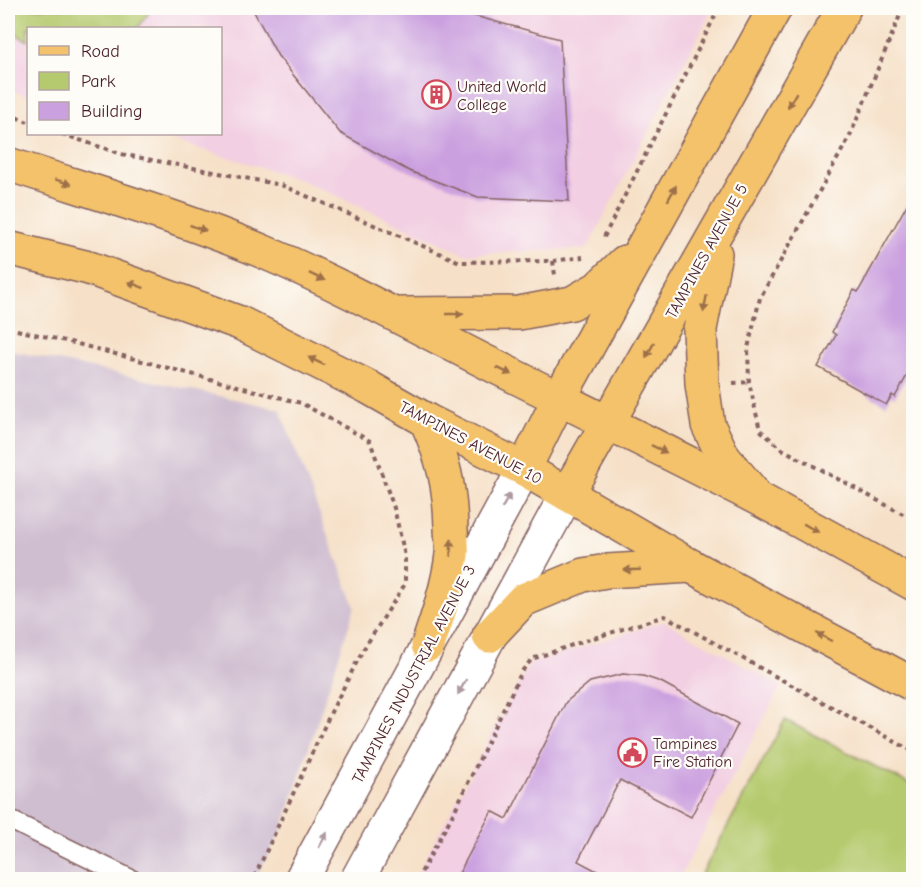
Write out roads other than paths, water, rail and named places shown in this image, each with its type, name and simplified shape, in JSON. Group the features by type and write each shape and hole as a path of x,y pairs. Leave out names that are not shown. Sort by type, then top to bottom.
{"main road":[{"path":"524,469 560,397 643,244 776,8"},
{"name":"TAMPINES AVENUE 5","path":"567,494 844,8"},
{"path":"8,164 143,208 264,252 396,314 490,364 607,421 760,500 914,584"},
{"path":"720,226 700,328 702,384 708,425 724,458 760,500"},
{"path":"396,314 519,313 572,303 598,288 643,244"},
{"name":"TAMPINES AVENUE 10","path":"8,248 89,268 240,323 524,469 691,566 914,685"},
{"path":"426,420 438,447 446,476 450,500 452,554 443,601 428,645"},
{"path":"489,636 523,600 583,575 607,571 691,566"}],"street":[{"name":"TAMPINES INDUSTRIAL AVENUE 3","path":"302,879 524,469"},
{"path":"357,879 567,494"}],"lane":[{"path":"8,819 133,879"}],"place":[{"name":"United World College","path":"436,95"},
{"name":"Tampines Fire Station","path":"632,752"}]}
